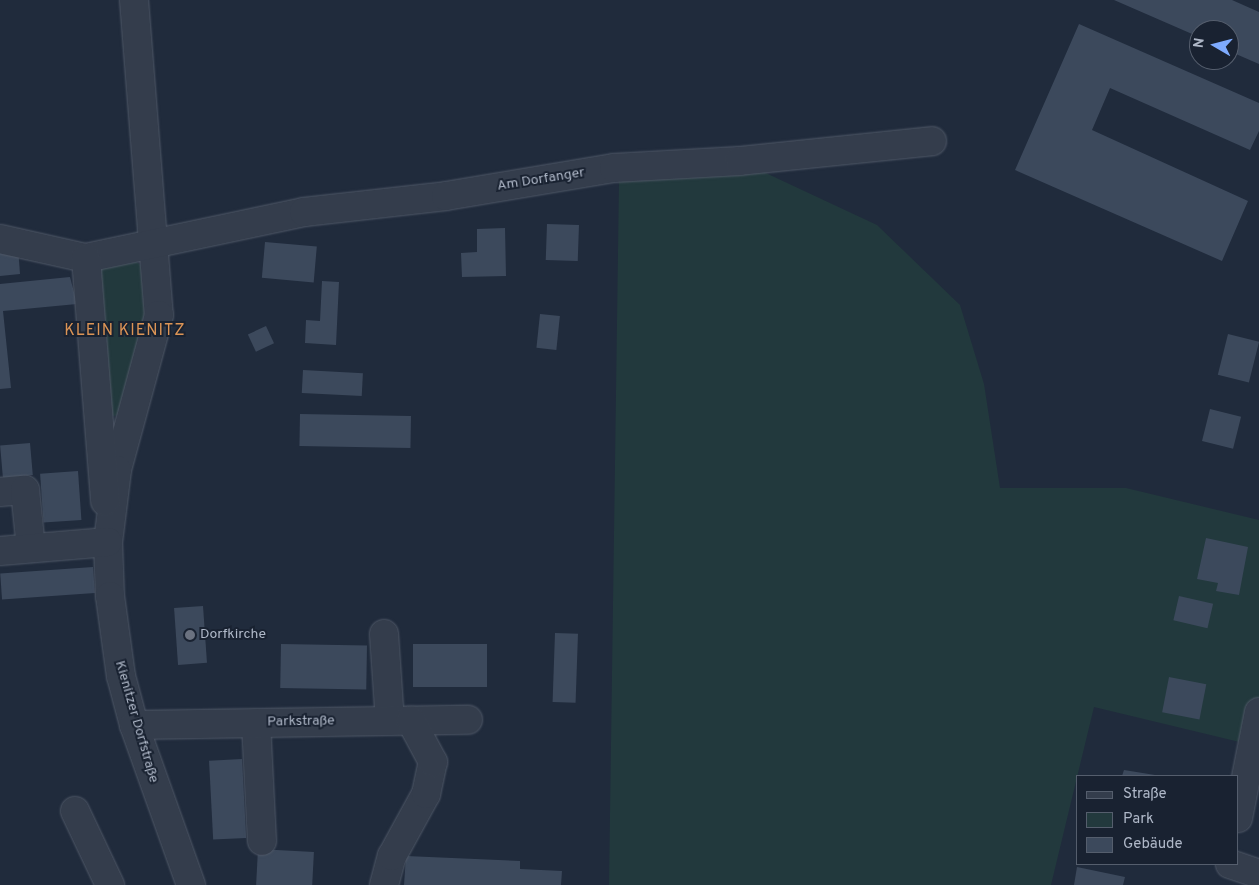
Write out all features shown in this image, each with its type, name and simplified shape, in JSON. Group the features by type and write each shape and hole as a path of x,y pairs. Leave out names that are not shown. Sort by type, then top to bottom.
{"street":[{"name":"Kienitzer Dorfstraße","path":"109,532 117,470 157,331 154,246 134,0"},
{"name":"Am Dorfanger","path":"86,258 154,246 304,212 446,196 614,168 740,161 932,141"},
{"path":"0,239 86,258"},
{"name":"Kienitzer Dorfstraße","path":"86,258 100,475 109,532 114,636 134,725 191,885"},
{"path":"0,492 25,490 31,548"},
{"path":"0,551 31,548 109,532"},
{"path":"384,634 401,721 432,762 426,794 392,856 384,885"},
{"path":"1239,815 1253,771 1259,712"},
{"name":"Parkstraße","path":"134,725 468,720"},
{"path":"256,723 262,841"},
{"path":"75,811 110,885"},
{"path":"1224,885 1229,865"},
{"path":"1232,865 1259,874"}],"green space":[{"path":"740,161 877,225 960,305 984,384 1000,488 1126,488 1259,520 1259,712 1252,745 1094,707 1078,775 1076,775 1051,885 609,885 619,181"},
{"path":"134,260 142,266 149,309 120,415 106,417 100,269"}],"building":[{"path":"1114,0 1232,0 1259,12 1259,64 1239,55 1239,20 1189,20 1189,33"},
{"path":"1079,24 1259,103 1259,131 1250,150 1110,88 1092,130 1248,201 1222,261 1015,170"},
{"path":"547,224 579,225 578,261 546,260"},
{"path":"505,228 506,276 462,277 461,253 477,252 477,229"},
{"path":"265,242 317,247 314,282 262,278"},
{"path":"18,247 20,274 0,276 0,249"},
{"path":"70,277 77,304 3,311 11,388 0,389 0,284"},
{"path":"322,281 339,282 336,345 305,343 306,320 320,321"},
{"path":"540,314 560,316 556,350 536,348"},
{"path":"266,326 274,343 256,352 248,334"},
{"path":"1228,334 1259,342 1249,382 1218,375"},
{"path":"303,370 363,373 362,396 302,393"},
{"path":"1210,409 1241,417 1233,449 1202,441"},
{"path":"300,414 411,416 410,448 299,446"},
{"path":"30,443 33,475 3,477 0,446"},
{"path":"78,471 81,520 44,523 40,474"},
{"path":"1206,538 1248,547 1239,595 1216,591 1218,583 1197,579"},
{"path":"93,567 95,593 2,599 0,573"},
{"path":"1179,596 1213,604 1207,628 1173,620"},
{"name":"Dorfkirche","path":"203,606 207,663 178,665 174,608"},
{"path":"555,633 578,634 576,703 553,702"},
{"path":"281,644 367,646 366,689 280,688"},
{"path":"413,644 487,644 487,687 413,687"},
{"path":"1169,677 1206,684 1199,720 1162,712"},
{"path":"242,759 246,838 213,840 209,761"},
{"path":"1124,770 1155,775 1122,775"},
{"path":"258,849 314,852 312,885 256,885"},
{"path":"406,856 520,861 520,869 562,871 561,885 404,885"},
{"path":"1077,867 1125,877 1123,885 1074,885"}],"place":[{"name":"Dorfkirche","path":"190,635"}],"district":[{"name":"KLEIN KIENITZ","path":"125,331"}]}
